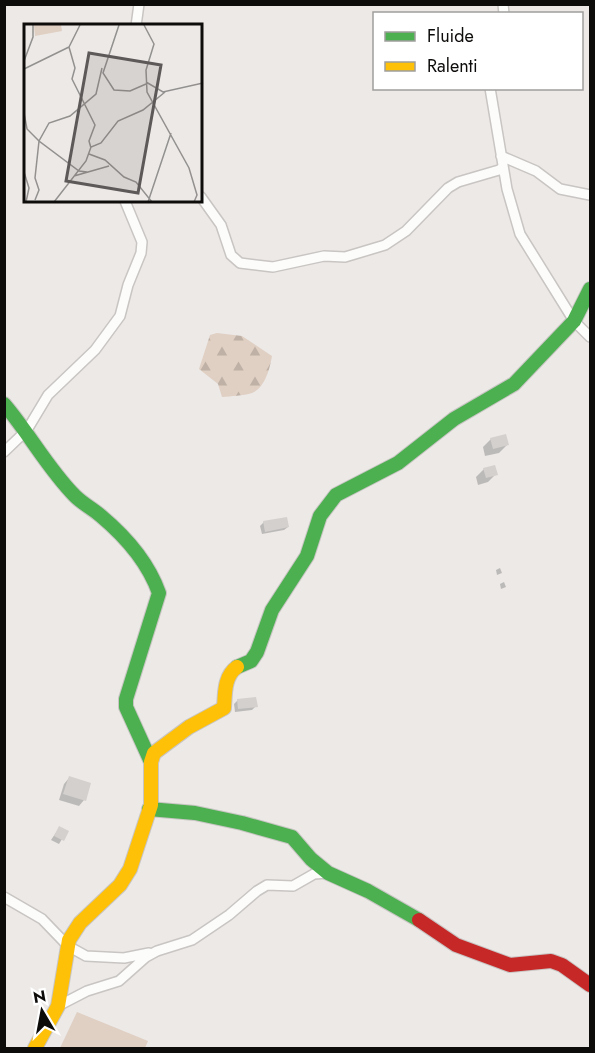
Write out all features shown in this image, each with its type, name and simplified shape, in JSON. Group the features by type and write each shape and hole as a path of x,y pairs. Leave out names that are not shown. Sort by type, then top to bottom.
{"street":[{"path":"136,24 139,4"},
{"path":"490,90 503,167 520,234 574,321 591,337"},
{"path":"501,156 536,171 560,189 591,195"},
{"path":"202,198 222,225 231,255 240,263 273,267 324,256 345,257 385,245 406,231 448,188 458,182 503,167"},
{"path":"4,452 27,430 48,395 95,350 120,316 128,285 141,253 142,242 125,202"},
{"path":"35,1048 58,1006 69,940 80,923 120,885 130,869 149,810 151,762 154,753 189,727 224,708 227,678 233,669 251,661 257,652 273,610 307,556 320,516 330,501 336,495 398,463 454,419 514,384 574,321 591,290"},
{"path":"4,404 27,430 73,495 100,516 130,546 150,569 155,581 159,593 126,699 126,707 151,762"},
{"path":"149,810 195,813 281,833 291,837 311,859 328,873 368,891 430,926 456,945 510,965 551,960 591,985"},
{"path":"4,897 42,919 68,946 87,956 124,958 192,940 267,885 293,886 314,874 328,873"},
{"path":"58,1006 87,991 119,981 146,957 157,951"}],"green space":[{"path":"217,333 242,336 272,356 266,377 257,390 245,395 222,397 218,384 199,369 210,335"},
{"path":"77,1012 148,1041 145,1048 60,1048"}],"building":[{"path":"506,434 509,445 493,449 490,438"},
{"path":"495,465 498,475 486,478 483,468"},
{"path":"287,517 289,527 265,532 263,521"},
{"path":"256,697 258,707 238,709 237,699"},
{"path":"69,776 91,783 86,801 63,794"},
{"path":"59,826 69,831 64,841 54,836"}],"traffic: fast":[{"path":"237,667 251,661 257,652 272,610 307,556 320,516 336,495 398,463 454,419 514,384 574,321 590,289"},
{"path":"4,404 65,485 127,541 149,571 159,593 126,699 126,707 151,762"},
{"path":"149,809 195,813 292,837 311,859 328,873 368,891 419,920"}],"traffic: slow":[{"path":"35,1048 58,1006 69,940 80,923 120,885 130,869 151,805 151,762 154,753 189,727 224,708 227,680 237,667"}],"traffic: jam":[{"path":"419,920 456,945 510,965 551,961 562,965 590,985"}]}
